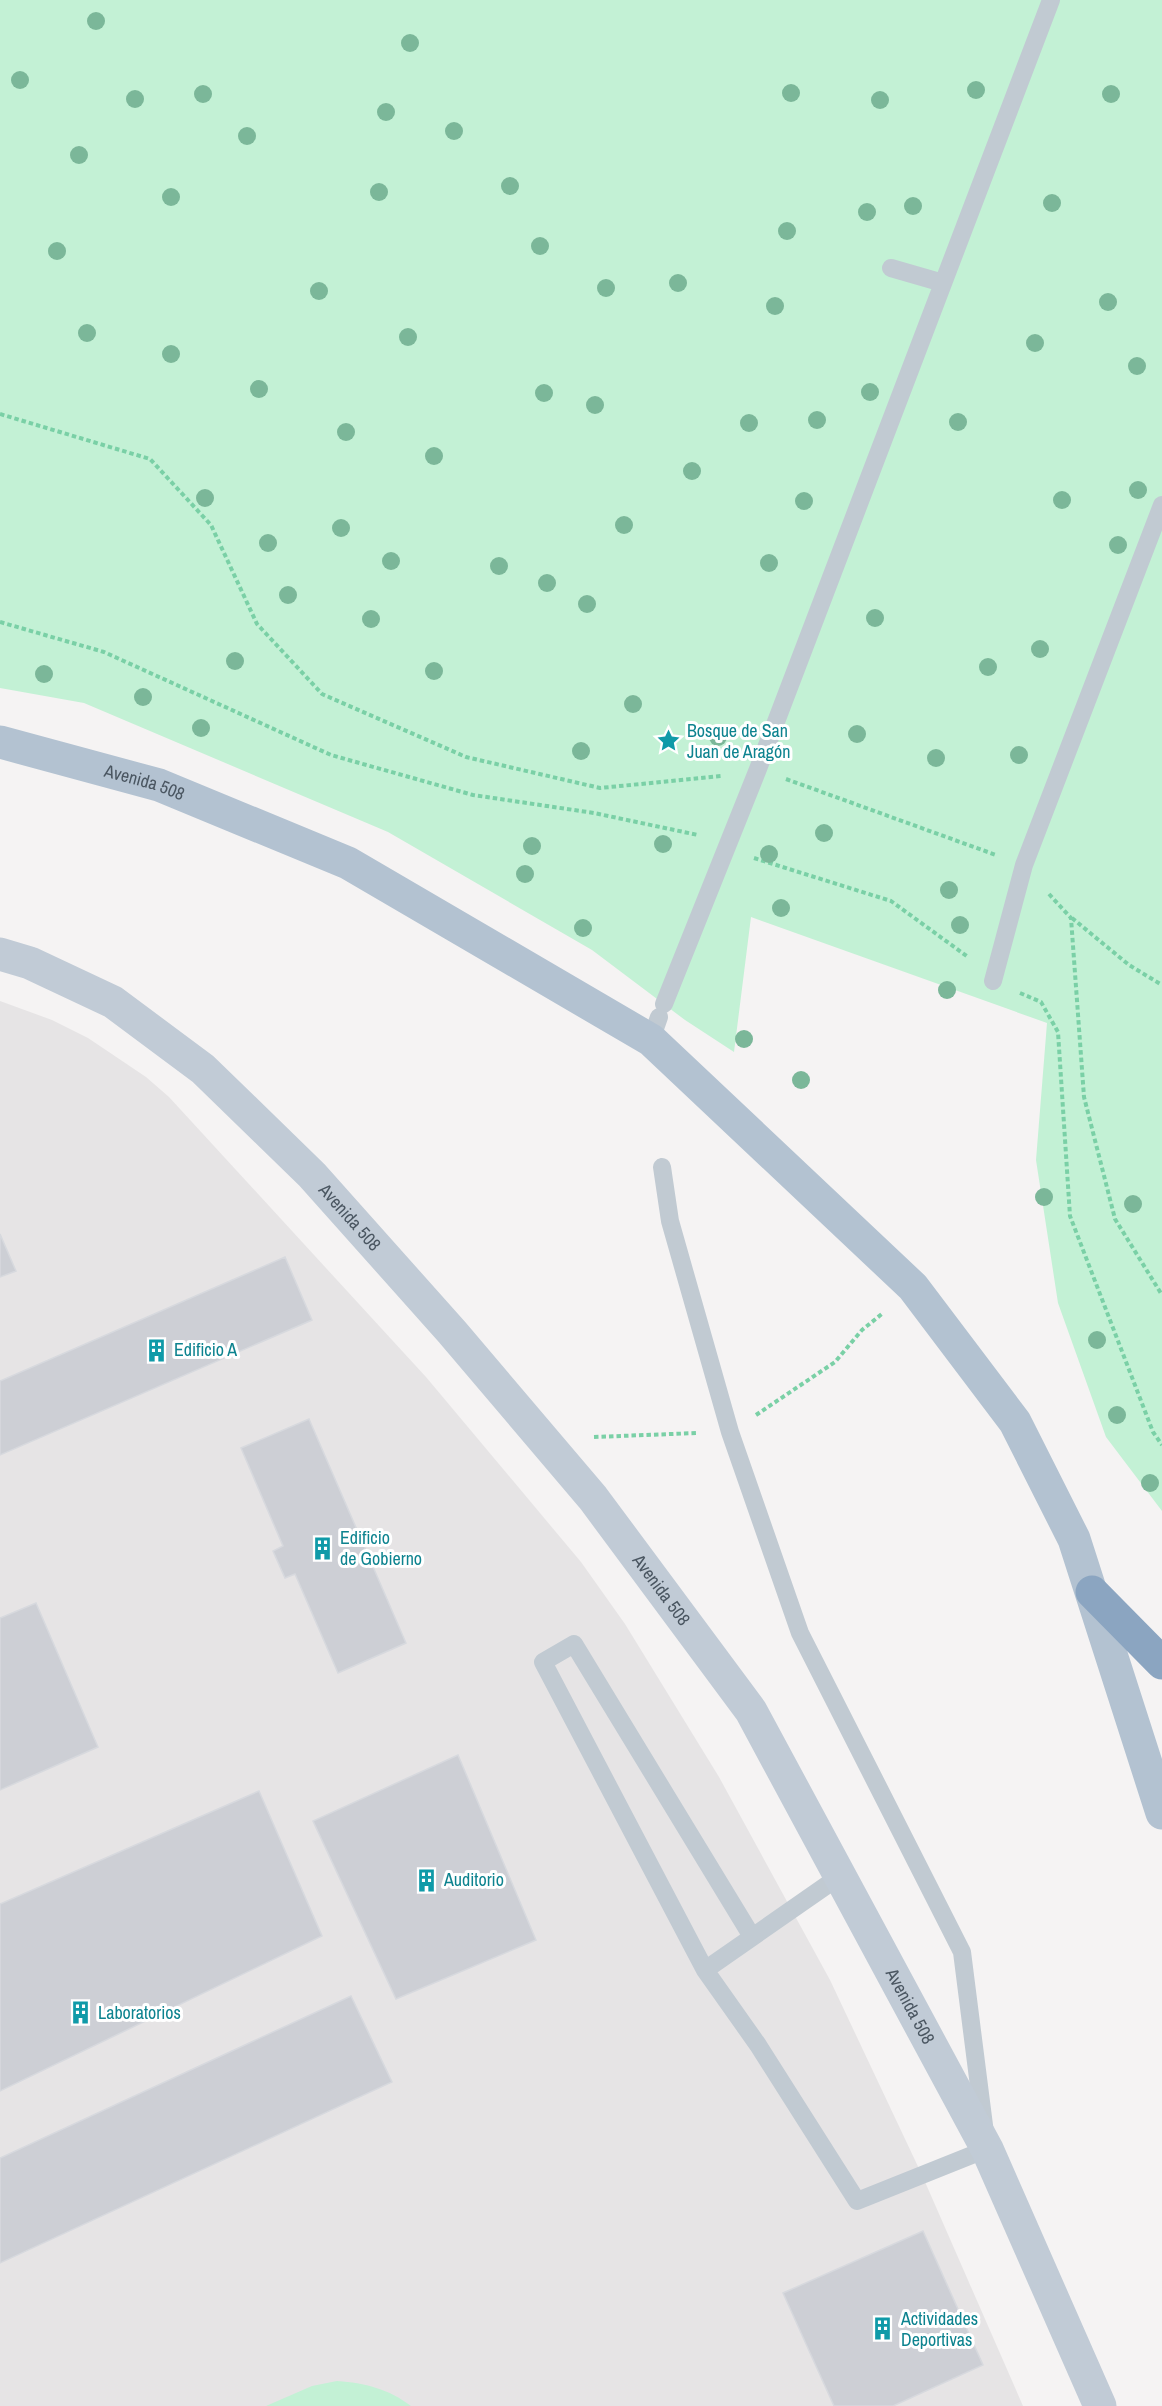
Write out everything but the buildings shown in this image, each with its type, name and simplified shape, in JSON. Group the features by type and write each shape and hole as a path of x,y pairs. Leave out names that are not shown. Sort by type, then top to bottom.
{"highway":[{"path":"1092,1592 1162,1664"}],"main road":[{"name":"Avenida 508","path":"0,742 159,785 348,863 658,1021 913,1287 1015,1422 1074,1539 1162,1813"}],"street":[{"name":"Avenida 508","path":"0,954 30,963 113,1002 203,1069 312,1175 452,1332 600,1508 751,1711 987,2149 1100,2406"}],"lane":[{"path":"658,1021 758,769 1051,0"},
{"path":"891,268 943,282"},
{"path":"993,981 1024,865 1162,505"},
{"path":"662,1167 670,1221 730,1432 800,1633 962,1952 987,2149 856,2201 758,2045 705,1970 543,1662 574,1644 751,1935"},
{"path":"705,1970 751,1935 840,1876"}],"path":[{"path":"0,414 150,459 212,525 258,624 322,694 466,757 600,788 758,769 1024,865 1071,918 1129,964 1162,985"},
{"path":"0,622 105,652 332,755 473,795 594,813 694,833 726,848 891,901 967,956 993,981 1041,1002 1058,1032 1070,1216 1153,1432 1162,1445"},
{"path":"1071,918 1084,1097 1115,1219 1162,1295"},
{"path":"835,1362 862,1330"}],"shaded area":[{"path":"0,1001 52,1020 88,1038 146,1077 169,1097 426,1377 581,1562 625,1624 719,1777 830,1980 922,2175 1023,2406 0,2406"}],"green space":[{"name":"Bosque de San Juan de Aragón","path":"0,0 1162,0 1162,1511 1106,1437 1058,1303 1036,1160 1047,1023 751,917 734,1052 685,1020 592,950 388,832 84,703 0,688"},
{"path":"337,2381 376,2388 394,2395 411,2406 266,2406 312,2386"}],"place":[{"name":"Bosque de San Juan de Aragón","path":"669,741"},
{"name":"Edificio A","path":"156,1350"},
{"name":"Edificio de Gobierno","path":"322,1548"},
{"name":"Auditorio","path":"426,1880"},
{"name":"Laboratorios","path":"80,2013"},
{"name":"Actividades Deportivas","path":"883,2329"}]}
